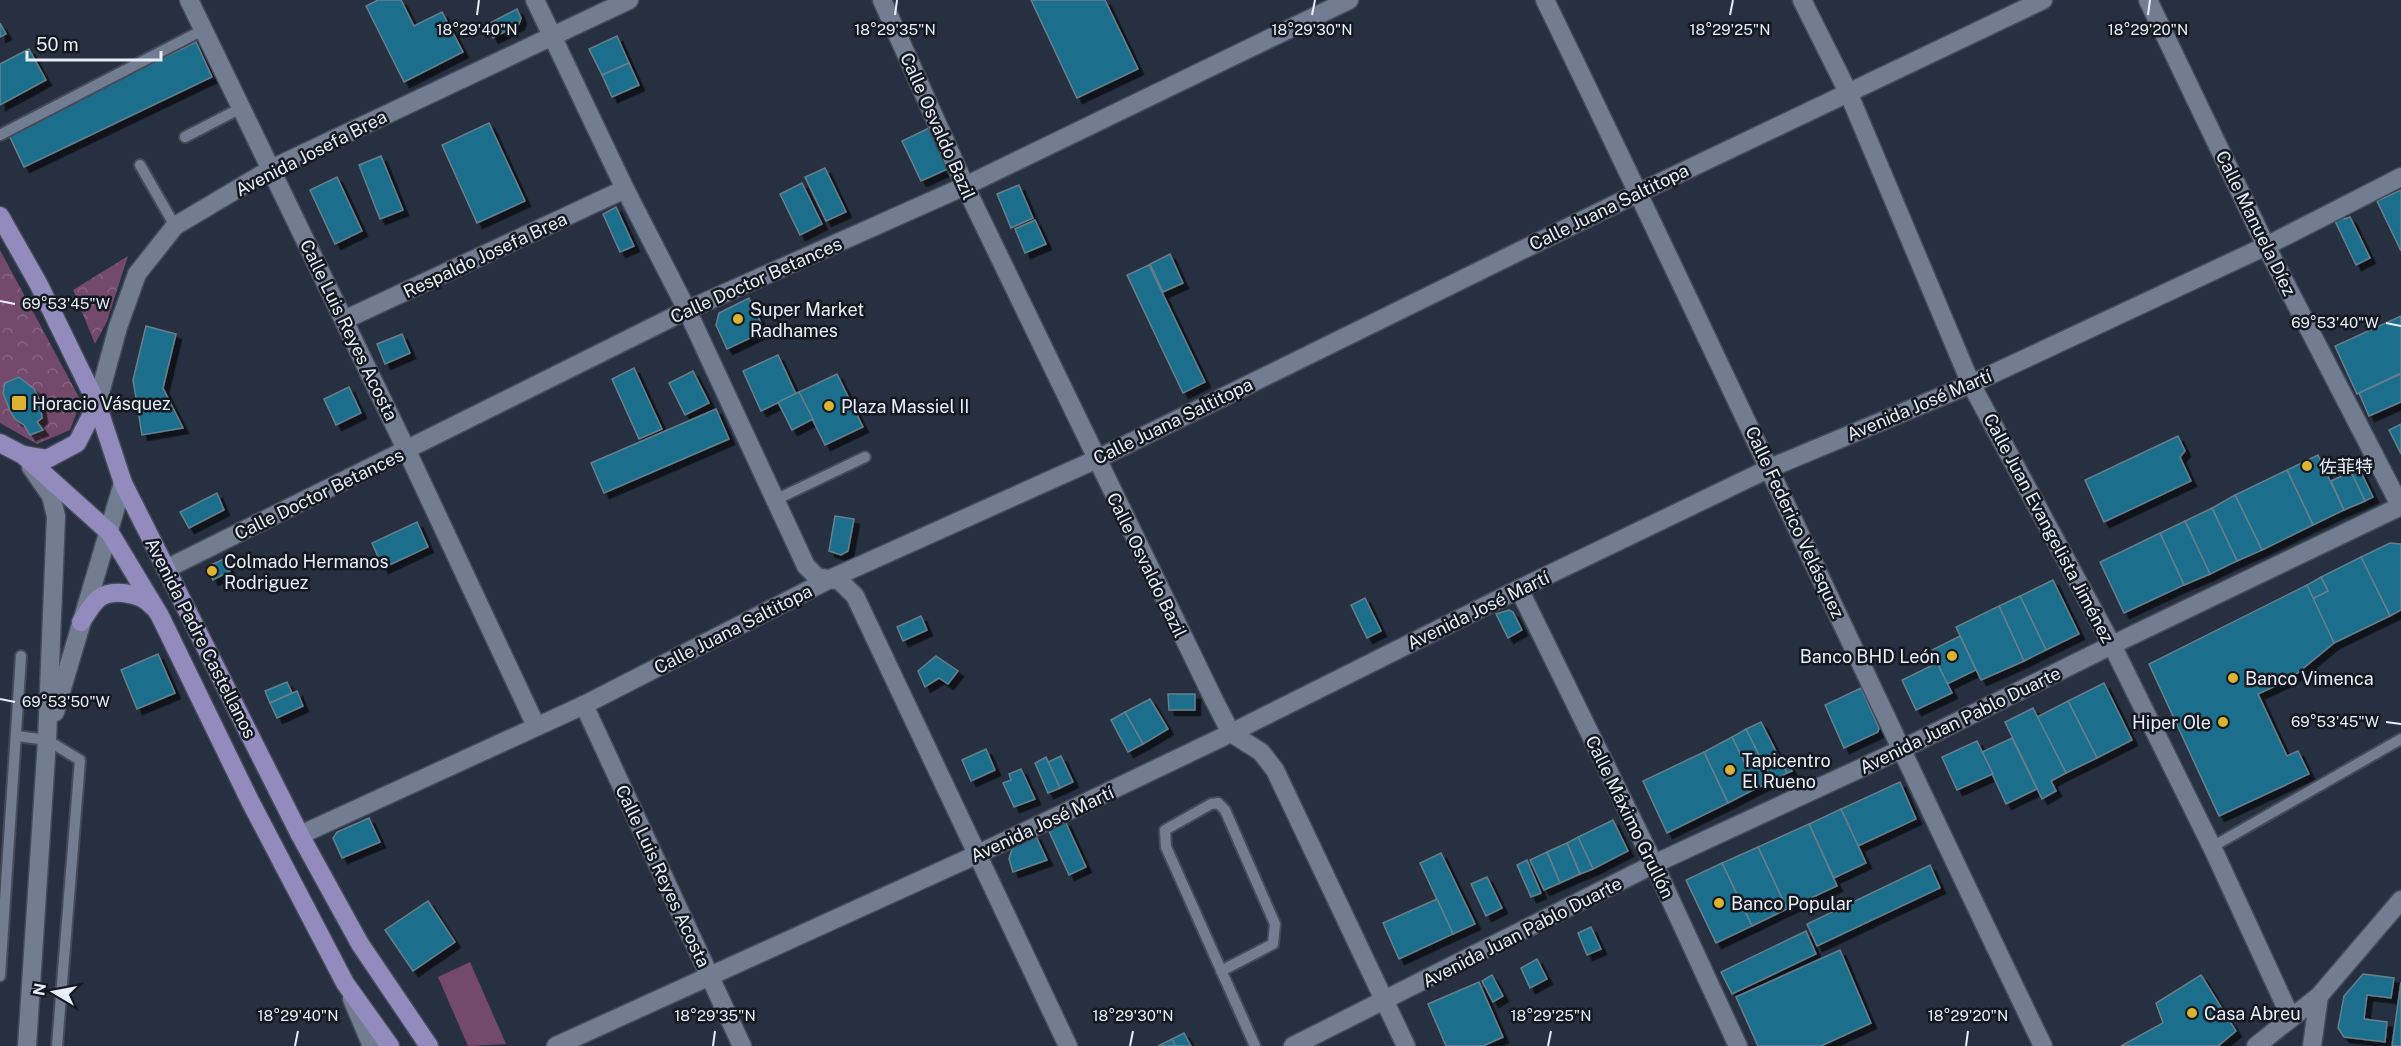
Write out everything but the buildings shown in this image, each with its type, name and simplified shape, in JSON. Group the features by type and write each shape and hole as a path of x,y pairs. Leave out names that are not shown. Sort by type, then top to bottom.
{"main road":[{"name":"Avenida Padre Castellanos","path":"0,216 38,283 97,404 123,483 300,836 360,944 429,1046"},
{"path":"23,455 47,459 77,443 97,404"},
{"name":"Avenida Padre Castellanos","path":"0,443 23,455 110,533 160,616 250,801 345,983 390,1046"},
{"path":"81,622 98,599 110,593 141,596 160,616"}],"street":[{"name":"Calle Luis Reyes Acosta","path":"189,0 407,451 536,726"},
{"path":"535,0 625,189 687,310 810,573 817,577 840,581 855,596 954,800 976,855 1068,1046"},
{"name":"Avenida Josefa Brea","path":"97,404 118,327 137,274 175,226 271,169 629,0"},
{"name":"Calle Osvaldo Bazil","path":"882,0 965,186 1095,460 1231,733"},
{"name":"Calle Doctor Betances","path":"166,569 687,310 965,186 1349,0"},
{"name":"Calle Federico Velásquez","path":"1545,0 1770,468 1900,750 2043,1046"},
{"name":"Calle Juan Evangelista Jiménez","path":"1802,0 1848,92 1971,384 2112,645 2212,847 2291,1018"},
{"name":"Calle Juana Saltitopa","path":"300,836 584,705 830,579 1095,460 1638,193 2043,0"},
{"name":"Calle Manuela Díez","path":"2148,0 2266,246 2401,507"},
{"name":"Avenida José Martí","path":"556,1046 710,978 976,855 1231,733 1519,589 1770,468 1971,384 2266,246 2401,177"},
{"name":"Respaldo Josefa Brea","path":"344,320 625,189"},
{"path":"23,455 51,496 56,516 47,740 27,1046"},
{"path":"47,740 123,483"},
{"name":"Avenida Juan Pablo Duarte","path":"1293,1046 1385,1002 1654,864 1900,750 2112,645 2401,507"},
{"name":"Calle Máximo Grullón","path":"1519,589 1654,864 1738,1046"},
{"name":"Calle Luis Reyes Acosta","path":"584,705 742,1046"},
{"path":"1231,733 1261,752 1275,770 1406,1046"},
{"path":"2258,1046 2319,996 2401,900"},
{"path":"345,983 372,1046"},
{"path":"2312,1046 2319,996"}],"lane":[{"path":"0,135 203,30"},
{"path":"184,137 241,108"},
{"path":"140,165 175,226"},
{"path":"775,500 866,457"},
{"path":"0,976 21,656"},
{"path":"17,736 47,740 80,760 57,1046"},
{"path":"2212,847 2401,739"},
{"path":"1221,971 1273,944 1275,924 1230,821 1218,803 1211,804 1164,830 1164,837 1221,971 1255,1046"}],"green space":[{"path":"0,250 81,401 70,430 37,444 0,423"},
{"path":"128,256 107,321 95,344 73,290"},
{"path":"470,962 506,1044 468,1046 438,977"}],"place":[{"name":"Super Market Radhames","path":"738,319"},
{"name":"Horacio Vásquez","path":"19,403"},
{"name":"Plaza Massiel II","path":"829,406"},
{"name":"佐菲特","path":"2307,466"},
{"name":"Colmado Hermanos Rodriguez","path":"212,571"},
{"name":"Banco BHD León","path":"1952,656"},
{"name":"Banco Vimenca","path":"2233,678"},
{"name":"Hiper Ole","path":"2223,722"},
{"name":"Tapicentro El Rueno","path":"1730,770"},
{"name":"Banco Popular","path":"1719,903"},
{"name":"Casa Abreu","path":"2192,1013"}]}
